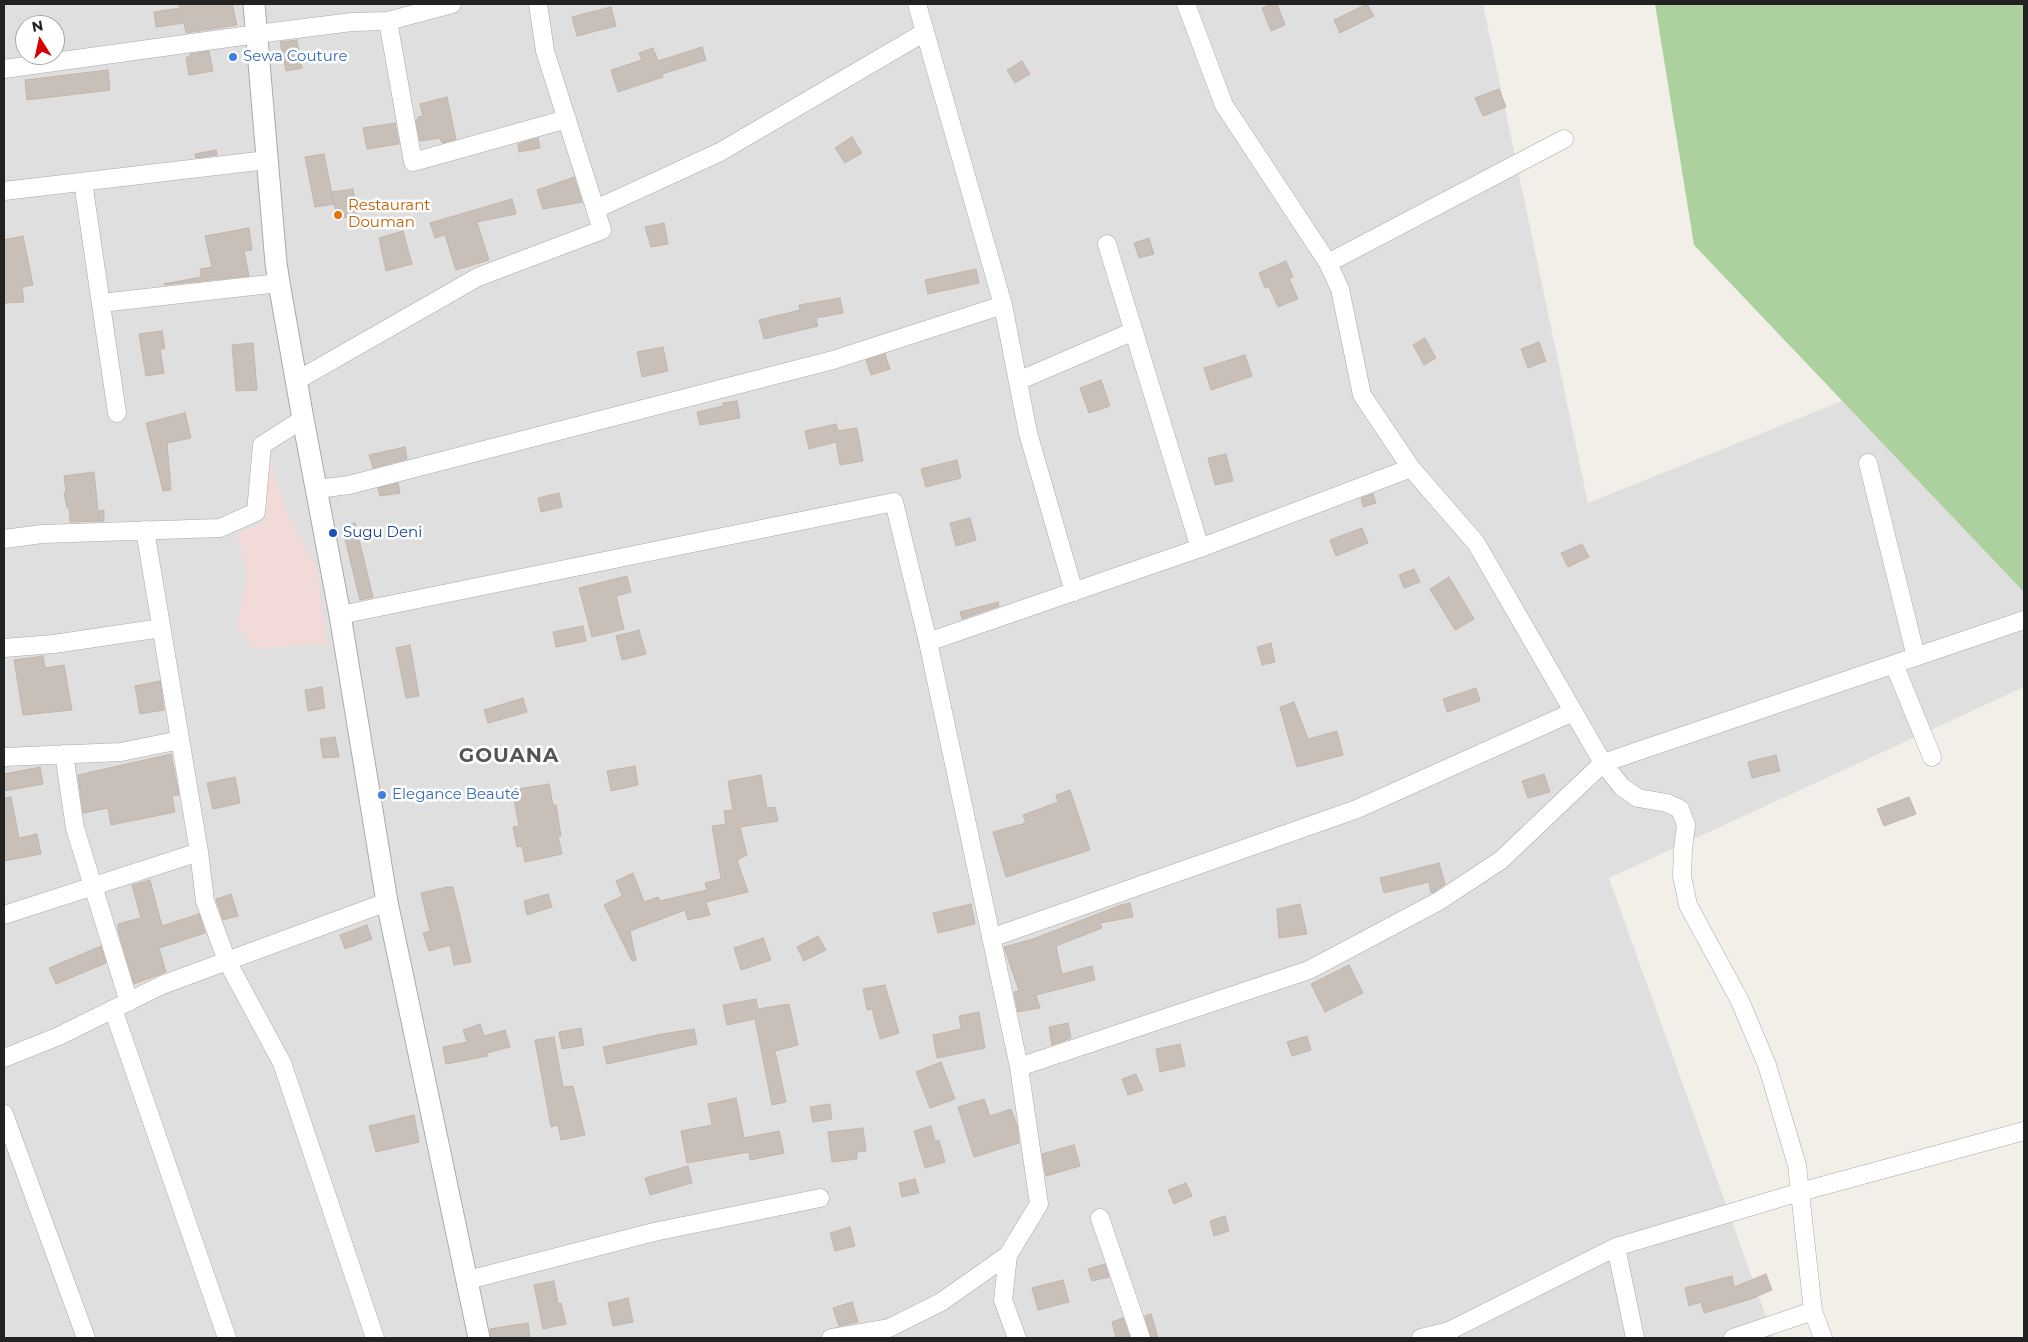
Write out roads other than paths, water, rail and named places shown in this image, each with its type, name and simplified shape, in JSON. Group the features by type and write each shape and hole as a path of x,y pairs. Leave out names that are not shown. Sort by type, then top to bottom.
{"street":[{"path":"254,4 279,284 302,419 340,615 387,902 479,1338"},
{"path":"4,69 352,22 388,21 452,4"},
{"path":"296,381 478,277 602,230 545,51 538,4"},
{"path":"917,4 1003,305 1028,434 1074,592"},
{"path":"1186,4 1224,105 1328,263 1340,289 1362,395 1412,468 1476,543 1603,763 1622,787 1638,798 1668,803 1680,809 1686,825 1682,876 1688,905 1740,1001 1767,1065 1797,1165 1813,1311 1823,1338"},
{"path":"388,21 413,162 567,119"},
{"path":"596,209 720,152 925,32"},
{"path":"1328,263 1564,139"},
{"path":"4,191 267,160"},
{"path":"83,182 117,412"},
{"path":"1107,244 1200,548"},
{"path":"101,303 279,284"},
{"path":"317,489 349,485 832,360 1003,305"},
{"path":"1018,381 1134,331"},
{"path":"4,540 42,534 220,528 256,512 262,444 302,419"},
{"path":"1868,463 1916,657"},
{"path":"928,642 1200,548 1412,468"},
{"path":"340,615 894,502 928,642 1019,1067 1039,1204 1008,1255 941,1302 889,1328 831,1338"},
{"path":"145,530 199,852 205,901 227,961 282,1063 375,1338"},
{"path":"1019,1067 1309,970 1439,902 1501,860 1603,763 2024,620"},
{"path":"4,648 54,644 162,628"},
{"path":"1894,664 1932,757"},
{"path":"991,938 1358,809 1573,712"},
{"path":"4,757 121,752 180,740"},
{"path":"64,754 75,828 93,886 121,1006 227,1338"},
{"path":"4,915 199,852"},
{"path":"4,1058 59,1036 162,985 387,902"},
{"path":"4,1114 86,1338"},
{"path":"1421,1338 1449,1331 1616,1247 1800,1192 2024,1131"},
{"path":"468,1280 654,1232 820,1198"},
{"path":"1100,1218 1141,1338"},
{"path":"1616,1247 1635,1338"},
{"path":"1008,1255 1003,1300 1017,1338"},
{"path":"1734,1338 1813,1311"}],"place":[{"name":"Sewa Couture","path":"233,57"},
{"name":"Restaurant Douman","path":"338,215"},
{"name":"Sugu Deni","path":"333,533"},
{"name":"Elegance Beauté","path":"382,795"}],"district":[{"name":"GOUANA","path":"509,756"}]}
